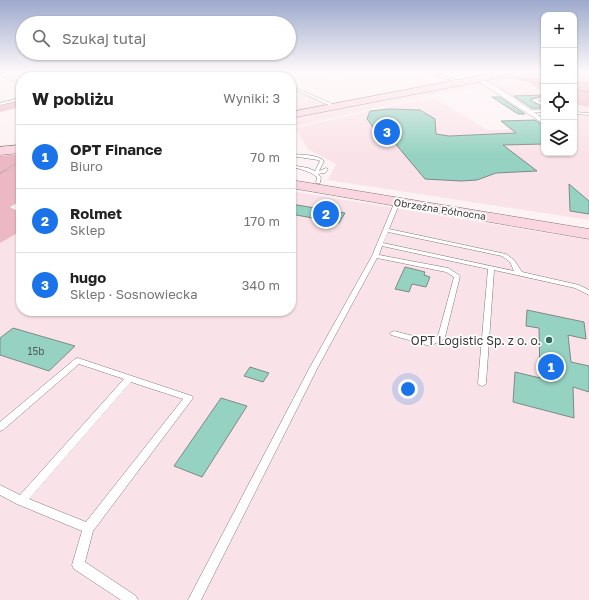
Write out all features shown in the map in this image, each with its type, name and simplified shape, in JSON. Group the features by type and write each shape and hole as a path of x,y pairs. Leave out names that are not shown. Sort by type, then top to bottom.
{"street":[{"path":"296,114 371,99"},
{"path":"510,99 541,120"},
{"path":"0,151 16,149"},
{"name":"Obrzeżna Północna","path":"296,177 320,175 402,199 589,234"},
{"name":"Obrzeżna Północna","path":"296,185 589,226"}],"lane":[{"path":"318,99 334,106"},
{"path":"538,99 533,100 541,104"},
{"path":"0,104 16,100"},
{"path":"528,111 541,111"},
{"path":"577,113 589,114"},
{"path":"296,156 319,159 323,162 320,175 309,169 296,167"},
{"path":"194,600 314,367 375,256 396,206 402,199"},
{"path":"386,230 504,255 512,261 519,273"},
{"path":"380,244 577,286 589,293"},
{"path":"375,256 448,270 457,276 441,337 430,342 394,333"},
{"path":"482,383 491,267"},
{"path":"0,427 78,361 189,398 88,528 78,565 132,600"},
{"path":"21,501 129,379"},
{"path":"0,490 21,501 88,528"}],"path":[{"path":"0,173 16,164"}],"shaded area":[{"path":"296,99 316,99 329,105 296,112"},
{"path":"385,99 415,99 296,126 296,117"},
{"path":"423,99 435,99 488,130 541,129 541,156 577,156 577,105 589,107 589,220 328,180 336,164 308,149 296,128"},
{"path":"514,99 541,99 541,109 531,110"},
{"path":"577,99 589,99 589,107 577,105"},
{"path":"16,101 16,108 0,112 0,105"},
{"path":"16,154 16,204 10,207 16,210 16,234 0,243 0,156"},
{"path":"296,192 589,240 589,600 0,600 0,243 16,234 16,316 296,316"}],"building":[{"path":"495,99 503,99 525,114 518,114"},
{"path":"518,99 531,99 530,100 541,106 541,108 532,108"},
{"path":"389,109 420,110 435,119 436,134 449,136 516,133 501,121 535,120 541,124 541,144 503,145 537,171 496,173 477,180 461,181 425,179 383,129 375,130 367,119 370,111"},
{"path":"569,184 589,201 589,214 570,211"},
{"path":"296,205 345,213 339,223 296,215"},
{"path":"405,267 425,272 424,275 430,277 426,287 412,284 409,292 395,289"},
{"path":"527,310 584,322 586,339 568,335 571,362 589,366 589,392 573,387 574,418 513,402 515,372 540,378 539,328 526,326"},
{"path":"13,328 75,346 49,371 0,355 0,338"},
{"path":"250,367 269,373 263,382 244,376"},
{"path":"221,398 247,406 202,477 174,466"}],"place":[{"name":"hugo","path":"387,132"},
{"name":"Rolmet","path":"326,214"},
{"name":"OPT Logistic Sp. z o. o.","path":"549,340"},
{"name":"OPT Finance","path":"551,367"}]}
